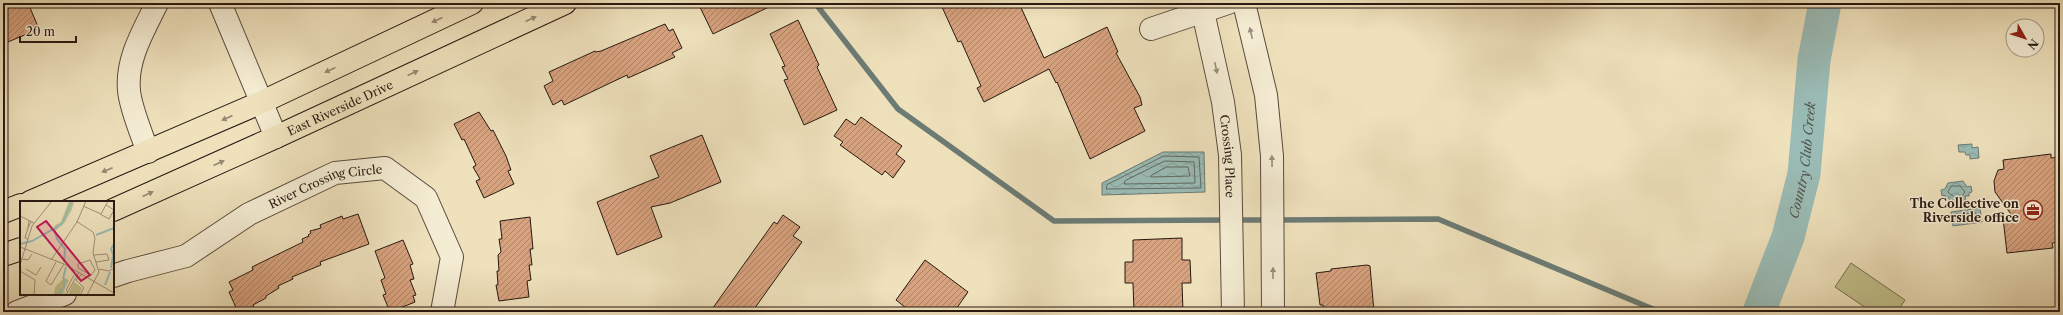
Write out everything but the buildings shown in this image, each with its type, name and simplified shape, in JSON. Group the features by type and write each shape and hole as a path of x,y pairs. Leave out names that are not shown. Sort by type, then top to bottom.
{"main road":[{"path":"32,201 262,102 472,3"},
{"name":"East Riverside Drive","path":"114,210 276,137 565,3"},
{"path":"3,212 20,205"},
{"path":"3,255 20,249"}],"street":[{"path":"148,152 129,91 128,74 131,62 157,3"},
{"path":"220,3 276,137"},
{"path":"1151,29 1203,7 1228,3"},
{"path":"1244,3 1266,95 1272,156 1273,312"},
{"name":"Crossing Place","path":"1203,7 1223,102 1230,156 1234,312"},
{"name":"River Crossing Circle","path":"114,276 186,256 249,214 335,172 385,168 426,198 452,257 442,312"},
{"path":"17,312 62,295"}],"shaded area":[{"path":"1851,263 1905,300 1897,312 1872,312 1835,287"}],"water":[{"path":"1972,144 1972,148 1978,147 1979,158 1970,159 1970,155 1966,155 1965,152 1959,152 1958,145"},
{"path":"1163,152 1204,152 1205,192 1102,195 1102,183"},
{"path":"1963,181 1967,187 1971,186 1972,192 1969,193 1969,196 1965,196 1966,200 1950,202 1949,198 1942,196 1941,190 1945,189 1948,183"},
{"path":"1980,208 1982,222 1953,226 1951,212"}],"waterway":[{"path":"815,3 898,109 1054,221 1227,220"},
{"name":"Country Club Creek","path":"1759,312 1788,237 1804,174 1814,60 1825,3"},
{"path":"1278,220 1438,219 1660,312"},
{"path":"1236,220 1269,220"}],"place":[{"name":"The Collective on Riverside office","path":"2033,210"}]}
